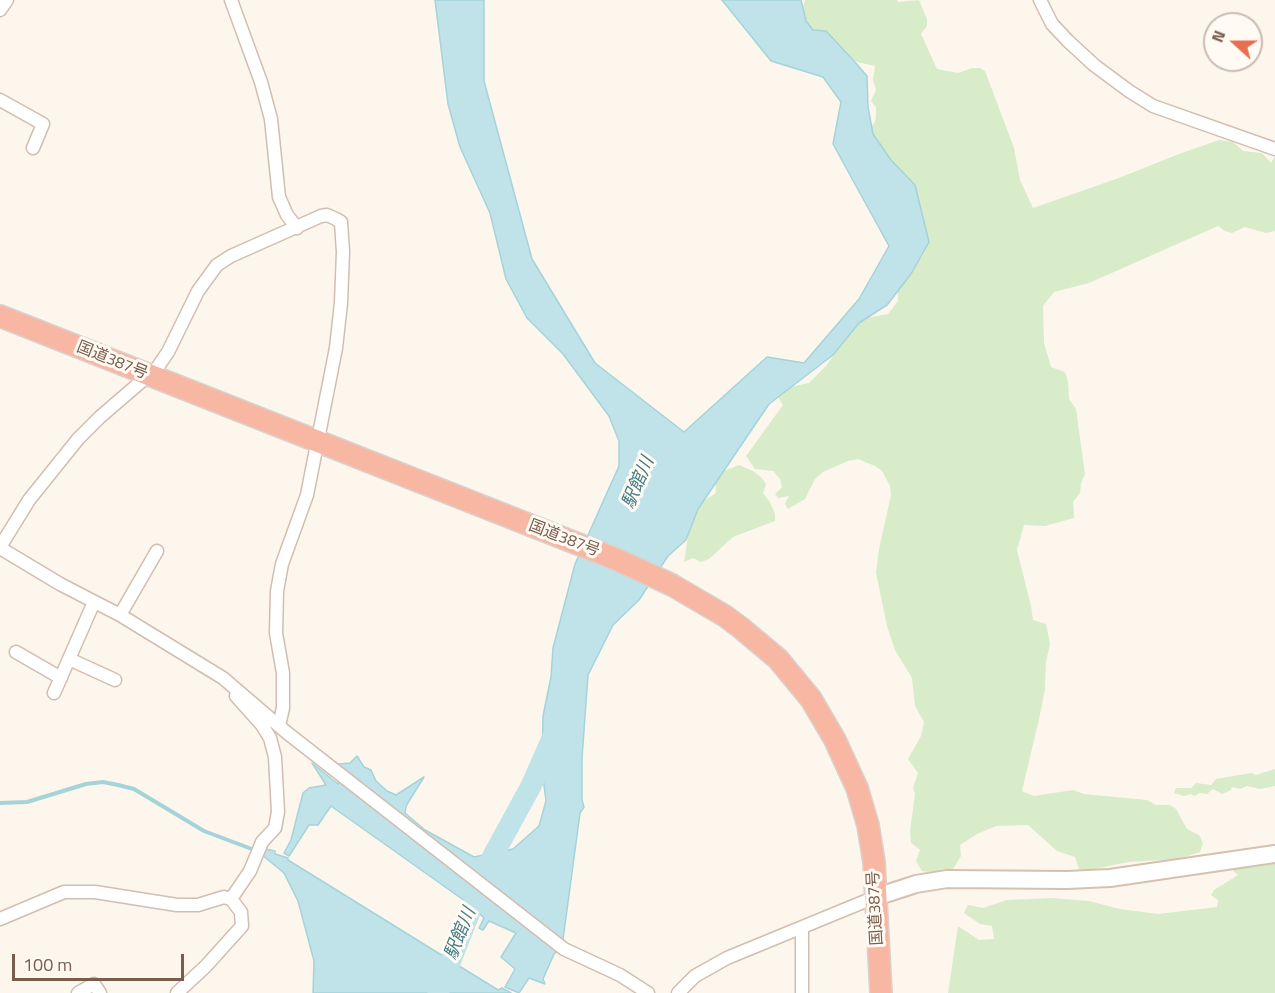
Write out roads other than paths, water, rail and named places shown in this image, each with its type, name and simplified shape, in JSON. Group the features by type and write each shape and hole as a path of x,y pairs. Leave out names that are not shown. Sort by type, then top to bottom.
{"highway":[{"name":"国道387号","path":"0,316 607,556 672,585 725,616 766,648 791,673 824,718 851,772 863,805 871,843 880,993"}],"street":[{"path":"0,9 7,0"},
{"path":"231,0 261,82 271,119 279,196 287,215 297,228"},
{"path":"1040,0 1052,24 1068,41 1129,92 1153,106 1275,149"},
{"path":"0,100 43,124 33,148"},
{"path":"282,729 283,673 276,633 278,585 282,564 307,495 320,443 339,328 343,281 341,222 327,215 266,240 217,265 198,291 162,361 78,439 29,500 0,547 120,615 236,687 282,729 564,949 620,975 648,993"},
{"path":"120,615 157,551"},
{"path":"54,693 94,602"},
{"path":"16,652 61,678"},
{"path":"69,659 115,680"},
{"path":"218,675 262,725 270,738 275,757 278,801 275,828 262,842 250,871 231,899"},
{"path":"678,993 688,981 709,967 802,927 916,884 946,879 1110,878 1275,854"},
{"path":"0,919 63,892 95,892 177,905 198,904 224,897 231,899 241,912 242,926 206,966 177,993"},
{"path":"802,927 802,993"},
{"path":"78,993 94,984 100,993"}],"water":[{"path":"435,0 484,0 484,81 532,259 595,363 684,432 767,357 804,363 859,299 889,246 833,144 841,102 823,77 771,61 722,0 801,0 806,21 813,30 826,31 867,76 868,107 873,134 891,160 915,185 929,242 911,274 887,305 859,323 833,355 769,404 698,509 686,540 668,556 639,600 613,625 588,675 582,758 584,807 580,813 562,947 554,954 543,979 545,984 529,978 519,993 505,987 515,969 501,957 516,933 489,921 483,930 479,928 484,918 479,911 331,806 318,825 309,825 289,856 284,853 291,840 303,793 309,788 326,785 312,763 338,784 339,764 350,763 357,756 364,767 371,770 376,781 387,791 396,795 424,777 406,806 405,813 425,830 474,857 513,849 539,826 546,801 542,770 543,716 551,677 553,648 575,564 619,466 619,441 609,416 563,354 527,318 506,279 490,213 460,147 448,104"},
{"path":"265,849 288,858 498,990 502,988 511,993 313,993 314,961 298,901 284,873 262,855"}],"waterway":[{"name":"駅館川","path":"438,993 490,861 531,786 554,734"},
{"path":"0,803 27,802 86,784 103,782 134,789 204,831 257,851"}]}
